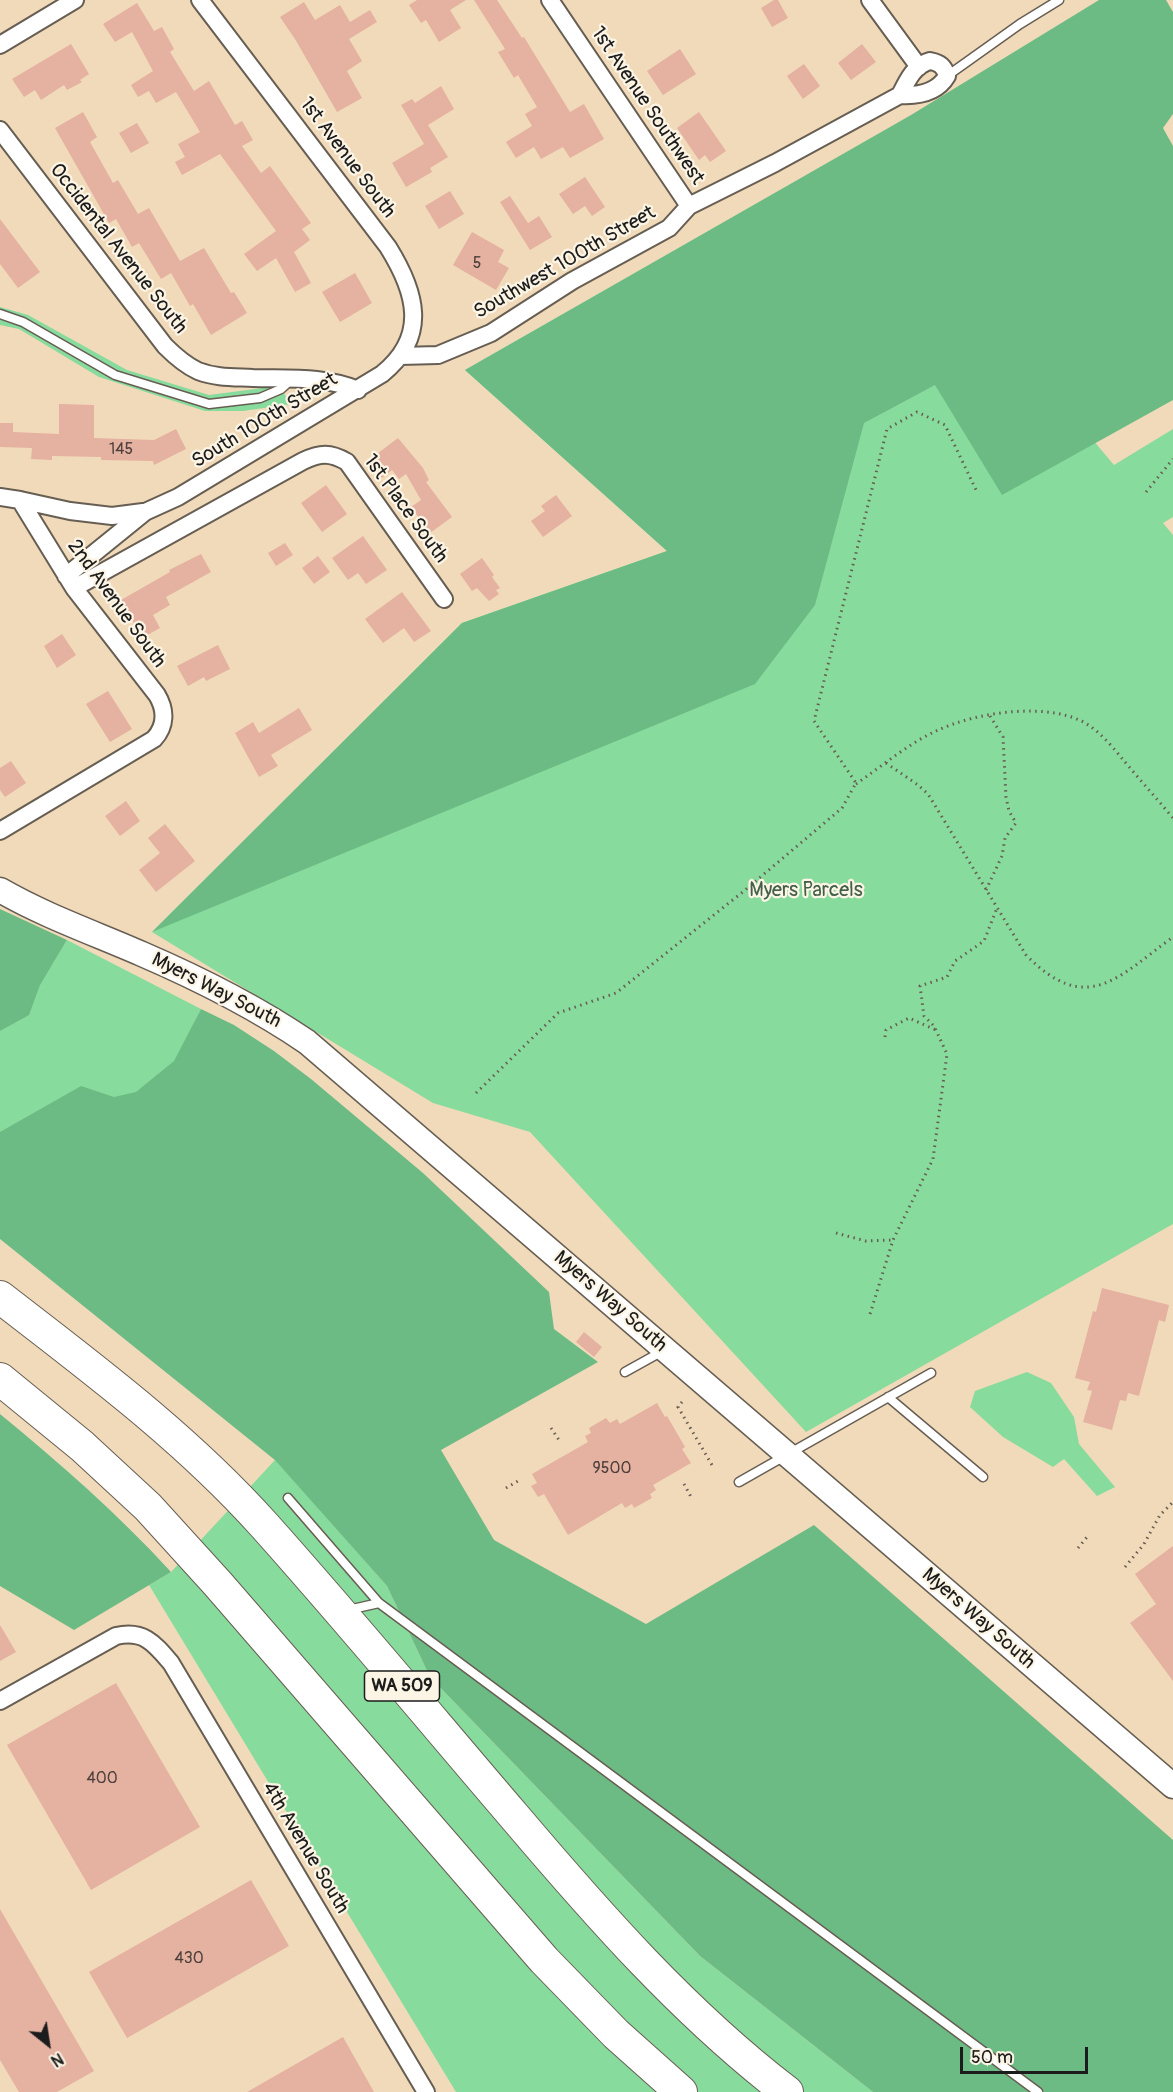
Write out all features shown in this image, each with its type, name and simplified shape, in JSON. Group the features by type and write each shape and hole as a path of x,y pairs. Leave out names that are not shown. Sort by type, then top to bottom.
{"highway":[{"name":"WA 509","path":"0,1297 129,1396 200,1460 263,1523 592,1908 671,1989 755,2067 787,2092"},
{"path":"0,1379 82,1446 148,1507 218,1584 544,1960 615,2034 681,2092"}],"main road":[{"name":"Myers Way South","path":"0,890 25,905 143,954 240,999 307,1042 1173,1786"}],"street":[{"path":"0,45 75,0"},
{"name":"1st Avenue South","path":"200,0 397,261 410,292 414,313 411,336 400,356"},
{"name":"1st Avenue Southwest","path":"550,0 689,206"},
{"path":"870,0 919,66 930,61 938,62 945,69 946,76"},
{"name":"Southwest 100th Street","path":"400,356 438,355 491,333 572,281 669,228 689,206 776,163 900,95 919,66"},
{"name":"Southwest 100th Street","path":"900,95 912,96 933,90 946,76"},
{"name":"Occidental Avenue South","path":"0,130 165,346 178,359 199,371 222,377 340,382 358,390"},
{"name":"South 100th Street","path":"20,500 70,511 112,516 144,512 178,497 358,390 382,374 400,356"},
{"name":"1st Place South","path":"70,582 303,461 326,453 347,462 444,599"},
{"path":"0,497 20,500"},
{"name":"2nd Avenue South","path":"0,831 154,739 162,731 164,722 163,710 157,696 70,582 20,500"},
{"name":"South 100th Street","path":"70,582 144,512"},
{"name":"4th Avenue South","path":"0,1701 116,1636 129,1633 138,1634 152,1641 171,1663 426,2092"}],"lane":[{"name":"Southwest 100th Street","path":"946,76 1020,24 1059,0"},
{"path":"0,314 23,322 115,375 209,404 260,398 281,389 292,379"},
{"path":"625,1372 664,1350"},
{"path":"739,1482 931,1373"},
{"path":"888,1397 983,1477"},
{"path":"288,1498 379,1603 1038,2092"},
{"path":"339,1612 379,1603"}],"path":[{"path":"856,784 814,721 887,429 917,412 945,424 978,492"},
{"path":"1146,492 1173,459"},
{"path":"476,1093 558,1013 616,993 744,891 842,808 856,784 936,731 1006,712 1041,712 1073,717 1091,727 1108,743 1173,818"},
{"path":"986,890 1002,856 1005,838 1016,823 1009,811 1006,797 1003,737 990,716"},
{"path":"886,763 928,794 1026,955 1041,971 1057,980 1080,988 1102,986 1173,937"},
{"path":"870,1314 893,1240 933,1159 947,1054 936,1030 924,1016 920,986 947,977 955,961 984,941 997,908"},
{"path":"885,1037 886,1030 909,1018 936,1030"},
{"path":"836,1233 866,1241 893,1240"},
{"path":"682,1402 678,1407 712,1466"},
{"path":"551,1428 559,1440"},
{"path":"506,1488 518,1481"},
{"path":"684,1484 691,1497"},
{"path":"1125,1567 1144,1544 1160,1515 1173,1502"},
{"path":"1078,1548 1087,1537"}],"green space":[{"path":"1099,0 1166,0 1173,12 1173,114 1163,128 1173,146 1173,400 1002,495 935,385 864,423 815,605 755,684 152,932 462,623 667,551 465,370 911,115"},
{"name":"Myers Parcels","path":"849,151 1114,465 1173,429 1173,517 1163,523 1173,535 1173,1224 806,1432 530,1132 433,1103 152,932 462,623 667,551 465,370"},
{"path":"0,307 28,315 127,370 209,395 278,386 292,404 243,411 205,411 99,377 19,329 0,325"},
{"path":"0,909 67,940 40,985 29,1015 0,1031"},
{"path":"0,933 50,968 67,940 201,1009 194,1023 276,1460 387,1586 430,1677 700,1956 873,2092 456,2092 149,1585 171,1572 275,1460 0,1235"},
{"path":"201,1009 234,1025 274,1051 423,1173 549,1292 554,1329 598,1362 441,1450 494,1540 646,1624 814,1525 1173,1840 1173,2092 873,2092 700,1956 430,1677 387,1586 275,1460 0,1239 0,1132 81,1086 114,1097 136,1092 174,1061"},
{"path":"1027,1372 1051,1383 1074,1417 1079,1444 1115,1487 1097,1496 1064,1459 1053,1467 1003,1437 970,1407 975,1391"},
{"path":"0,1414 88,1490 171,1572 74,1630 0,1586"}],"building":[{"path":"417,0 466,0 450,10 461,28 439,42 426,20 421,23 409,5"},
{"path":"474,0 497,0 522,38 524,37 570,112 584,104 604,139 570,158 563,147 541,159 534,147 516,158 506,142 532,126 525,114 537,107 518,75 514,78 498,52 505,49"},
{"path":"778,0 788,18 772,27 761,8"},
{"path":"304,2 315,20 340,5 350,22 370,10 377,22 349,39 362,61 347,71 362,98 337,112 280,17"},
{"path":"137,3 154,31 162,27 174,49 170,52 194,91 209,81 235,125 242,121 253,140 242,146 261,173 270,166 311,223 302,229 310,240 294,252 311,283 295,292 276,258 257,271 244,254 276,231 220,154 182,175 175,162 185,157 178,144 200,132 176,92 156,103 149,91 138,97 131,85 153,71 132,32 115,42 103,24"},
{"path":"71,44 89,74 80,80 82,82 67,90 64,85 41,100 35,90 24,97 12,79"},
{"path":"862,44 876,62 851,80 838,63"},
{"path":"680,49 696,74 663,95 647,71"},
{"path":"804,64 820,86 803,99 787,76"},
{"path":"441,86 454,109 428,125 448,157 430,168 432,172 406,187 392,163 424,144 401,105 412,99 415,103"},
{"path":"83,112 97,137 90,142 113,183 118,180 138,214 149,208 180,261 204,248 231,293 234,292 247,313 211,335 193,304 190,306 171,273 161,279 139,243 132,247 116,219 109,223 55,128"},
{"path":"699,112 726,151 710,162 705,155 699,160 677,128"},
{"path":"137,123 149,143 131,153 119,133"},
{"path":"585,177 605,207 592,216 585,206 573,214 559,194"},
{"path":"450,191 464,214 439,229 425,206"},
{"path":"510,196 528,223 539,216 552,237 530,250 500,202"},
{"path":"0,219 40,272 18,288 0,264"},
{"path":"472,232 504,250 498,262 509,268 496,290 453,265"},
{"path":"355,273 372,303 340,322 322,292"},
{"path":"59,404 94,405 94,438 154,440 176,429 186,449 154,465 153,461 101,460 101,457 52,456 52,460 31,459 32,448 0,447 0,423 13,423 13,432 59,434"},
{"path":"398,438 423,468 429,480 426,482 452,517 430,533 411,507 421,500 406,474 399,479 392,470 382,478 369,460"},
{"path":"326,485 347,514 322,532 301,503"},
{"path":"556,495 572,516 543,537 531,521 545,511 541,506"},
{"path":"363,536 387,570 366,584 358,573 348,580 332,558"},
{"path":"285,543 293,555 276,566 268,553"},
{"path":"201,554 211,572 166,597 170,605 153,615 160,628 142,638 121,600 170,572 169,570"},
{"path":"318,556 330,572 314,584 302,568"},
{"path":"482,558 500,588 496,590 499,594 489,601 477,588 472,591 460,574"},
{"path":"402,592 431,631 414,642 404,628 383,643 365,619"},
{"path":"62,634 76,655 57,668 44,646"},
{"path":"218,645 230,669 206,681 204,677 188,686 177,666"},
{"path":"108,691 132,729 110,742 86,704"},
{"path":"299,708 312,730 271,755 278,766 259,777 235,733 253,722 259,733"},
{"path":"11,761 26,783 5,797 0,790 0,768"},
{"path":"126,801 140,821 120,836 105,816"},
{"path":"165,824 195,861 156,892 139,870 160,853 148,838"},
{"path":"1102,1288 1169,1305 1165,1322 1159,1320 1139,1396 1128,1393 1126,1401 1120,1400 1112,1430 1083,1422 1092,1391 1087,1390 1090,1382 1075,1378 1093,1311 1096,1312"},
{"path":"584,1332 602,1347 594,1357 576,1342"},
{"path":"657,1403 685,1447 682,1449 691,1463 653,1485 656,1490 650,1494 652,1498 634,1508 632,1504 625,1508 622,1503 568,1535 544,1494 538,1497 531,1486 537,1483 532,1474 588,1442 585,1436 591,1433 589,1428 606,1418 610,1423 617,1419 620,1424"},
{"path":"1173,1546 1173,1681 1130,1623 1156,1604 1135,1574"},
{"path":"0,1625 16,1652 0,1661"},
{"path":"116,1683 200,1827 91,1890 7,1745"},
{"path":"251,1880 289,1946 127,2038 89,1972"},
{"path":"0,1909 94,2071 57,2092 19,2092 0,2060"},
{"path":"343,2037 374,2092 247,2092"}]}
